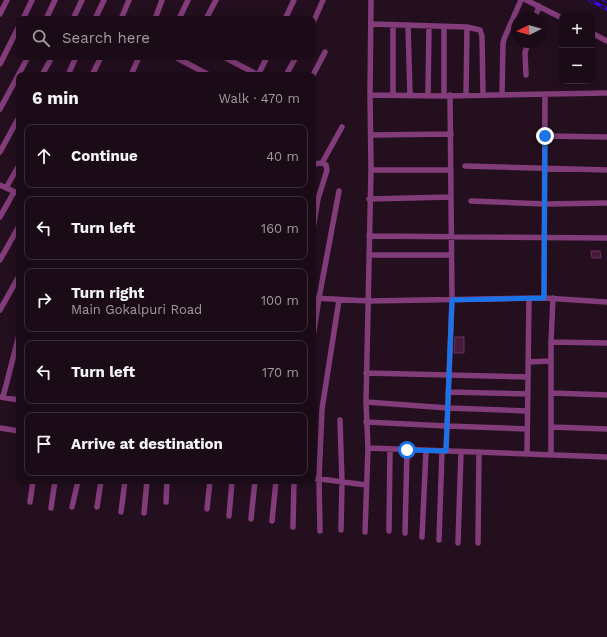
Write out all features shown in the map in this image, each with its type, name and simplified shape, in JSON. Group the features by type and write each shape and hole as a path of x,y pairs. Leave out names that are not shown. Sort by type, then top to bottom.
{"street":[{"path":"0,14 7,0"},
{"path":"24,16 32,0"},
{"path":"47,16 55,0"},
{"path":"74,16 82,0"},
{"path":"96,16 104,0"},
{"path":"122,16 129,0"},
{"path":"156,16 162,0"},
{"path":"180,16 188,0"},
{"path":"208,16 216,0"},
{"path":"286,16 294,0"},
{"path":"316,16 323,0"},
{"path":"365,532 368,448 366,422 366,373 369,301 371,170 371,0"},
{"path":"502,95 503,44 521,0"},
{"path":"526,0 559,16"},
{"path":"537,12 539,6"},
{"path":"371,24 467,27 478,29 482,34 483,95"},
{"path":"393,25 393,94"},
{"path":"408,25 410,95"},
{"path":"428,95 429,26"},
{"path":"439,540 448,408 452,300 450,134 444,27"},
{"path":"466,95 467,27"},
{"path":"0,64 16,32"},
{"path":"595,35 607,41"},
{"path":"526,48 525,53 526,76"},
{"path":"315,72 325,52"},
{"path":"20,72 26,60"},
{"path":"44,72 50,60"},
{"path":"69,72 75,60"},
{"path":"94,72 100,60"},
{"path":"132,72 138,60"},
{"path":"180,60 201,72"},
{"path":"230,60 252,72"},
{"path":"260,72 266,60"},
{"path":"288,72 294,60"},
{"path":"0,109 16,79"},
{"path":"370,95 607,94"},
{"path":"544,298 545,95"},
{"path":"0,152 16,123"},
{"path":"322,163 342,127"},
{"path":"371,135 450,134"},
{"path":"545,136 607,137"},
{"path":"316,164 322,163 326,165 327,170 316,211"},
{"path":"465,166 607,170"},
{"path":"6,188 16,170"},
{"path":"371,170 451,170"},
{"path":"0,185 16,193"},
{"path":"339,192 316,298 369,301 553,298 607,302"},
{"path":"0,217 16,194"},
{"path":"370,199 451,197"},
{"path":"471,201 545,204 607,203"},
{"path":"0,260 16,231"},
{"path":"369,236 607,238"},
{"path":"369,255 452,255"},
{"path":"0,310 16,281"},
{"path":"527,454 529,298"},
{"path":"551,455 551,342 553,298"},
{"path":"320,532 316,478 322,409 339,300"},
{"path":"551,342 607,343"},
{"path":"16,346 2,397 16,399"},
{"path":"528,362 551,361"},
{"path":"366,373 528,378"},
{"path":"448,392 528,394"},
{"path":"552,393 607,395"},
{"path":"366,402 448,408 527,411"},
{"path":"340,420 342,482 341,530"},
{"path":"366,422 527,428"},
{"path":"551,427 607,430"},
{"path":"0,428 16,431"},
{"path":"368,448 607,457"},
{"path":"389,531 390,449"},
{"path":"405,533 407,450"},
{"path":"422,537 426,450"},
{"path":"458,543 460,452"},
{"path":"478,543 479,452"},
{"path":"316,478 366,485"},
{"path":"30,502 33,484"},
{"path":"51,508 55,484"},
{"path":"72,507 77,484"},
{"path":"97,507 101,484"},
{"path":"121,512 125,484"},
{"path":"144,513 147,484"},
{"path":"166,502 167,484"},
{"path":"207,509 210,484"},
{"path":"229,516 232,484"},
{"path":"251,519 255,484"},
{"path":"272,521 276,484"},
{"path":"293,527 294,484"}],"building":[{"path":"591,251 600,251 601,258 592,258"},
{"path":"455,337 464,337 464,353 454,353"}],"railway":[{"path":"590,0 607,9"}],"route":[{"path":"407,450 446,451 452,300 544,298 545,136"}]}
